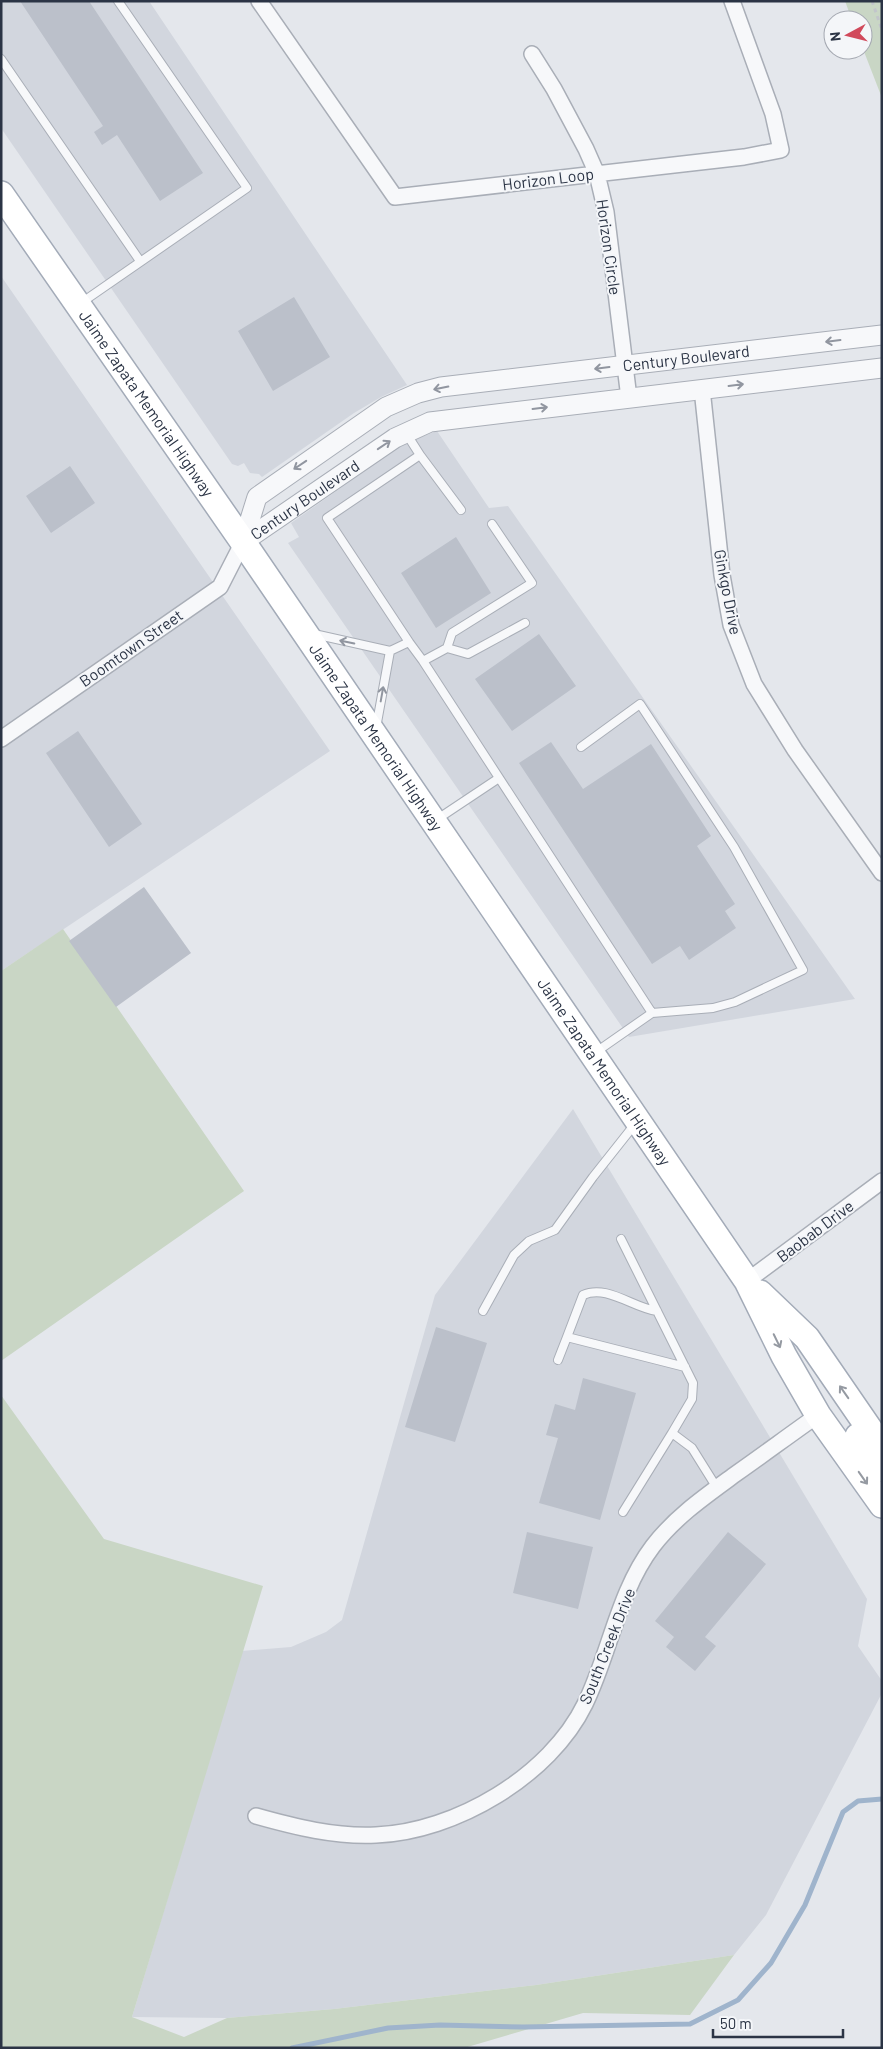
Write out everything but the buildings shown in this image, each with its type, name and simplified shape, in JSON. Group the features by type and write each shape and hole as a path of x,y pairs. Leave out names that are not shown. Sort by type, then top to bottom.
{"main road":[{"name":"Jaime Zapata Memorial Highway","path":"1,194 243,542 747,1281 784,1356 818,1415 882,1505"},
{"name":"Jaime Zapata Memorial Highway","path":"747,1281 807,1338 882,1447"},
{"path":"818,1415 831,1416 851,1427 882,1469"}],"street":[{"name":"Horizon Loop","path":"258,1 395,197 744,157 781,150 773,114 732,1"},
{"name":"Horizon Circle","path":"532,54 554,89 597,174 606,212 629,398"},
{"name":"Century Boulevard","path":"243,542 257,497 386,407 418,394 441,387 882,335"},
{"name":"Century Boulevard","path":"243,542 406,432 430,422 882,368"},
{"name":"Ginkgo Drive","path":"702,389 722,575 731,625 754,684 795,750 882,873"},
{"name":"Boomtown Street","path":"1,738 220,587 243,542"},
{"name":"Baobab Drive","path":"747,1281 882,1182"},
{"name":"South Creek Drive","path":"256,1816 296,1827 344,1835 378,1836 408,1832 436,1824 460,1814 501,1793 527,1775 573,1725 585,1706 597,1679 617,1619 636,1574 653,1546 677,1519 818,1415"}],"lane":[{"path":"78,305 247,188 118,1"},
{"path":"1,59 140,261"},
{"path":"406,432 420,455 461,510"},
{"path":"420,455 327,518 423,661 652,1014"},
{"path":"423,661 447,648 452,633 532,583 492,524"},
{"path":"447,648 468,654 525,623"},
{"path":"304,632 390,651 409,642"},
{"path":"375,736 390,651"},
{"path":"581,747 640,704 734,847 803,970 735,1002 713,1008 652,1014 593,1055"},
{"path":"434,822 499,778"},
{"path":"483,1311 514,1254 529,1241 555,1230 593,1176 637,1121"},
{"path":"621,1239 693,1384 692,1399 623,1512"},
{"path":"558,1360 583,1295 590,1292 601,1292 657,1311"},
{"path":"566,1337 685,1367"},
{"path":"672,1433 692,1448 717,1488"}],"path":[{"path":"872,1 882,30"}],"shaded area":[{"path":"1,1 149,1 407,385 381,397 354,413 262,477 259,474 250,473 244,463 238,466 232,464 1,128"},
{"path":"1,276 330,751 1,971"},
{"path":"437,431 489,508 508,506 855,999 629,1037 288,543 299,537 291,523 403,444"},
{"path":"573,1109 867,1599 858,1646 882,1681 882,1693 766,1915 734,1955 536,1985 334,2009 227,2018 132,2017 242,1651 291,1647 326,1632 342,1620 435,1295"}],"green space":[{"path":"845,1 882,1 882,98 867,60 873,60 873,10 848,10"},
{"path":"63,929 244,1191 1,1361 1,971"},
{"path":"1,1395 104,1539 263,1586 132,2017 184,2037 227,2018 334,2009 536,1985 734,1955 690,2015 583,2013 464,2048 1,2048"}],"waterway":[{"path":"292,2048 388,2028 440,2025 523,2027 690,2024 738,2000 771,1963 805,1905 843,1812 858,1801 882,1799"}]}
